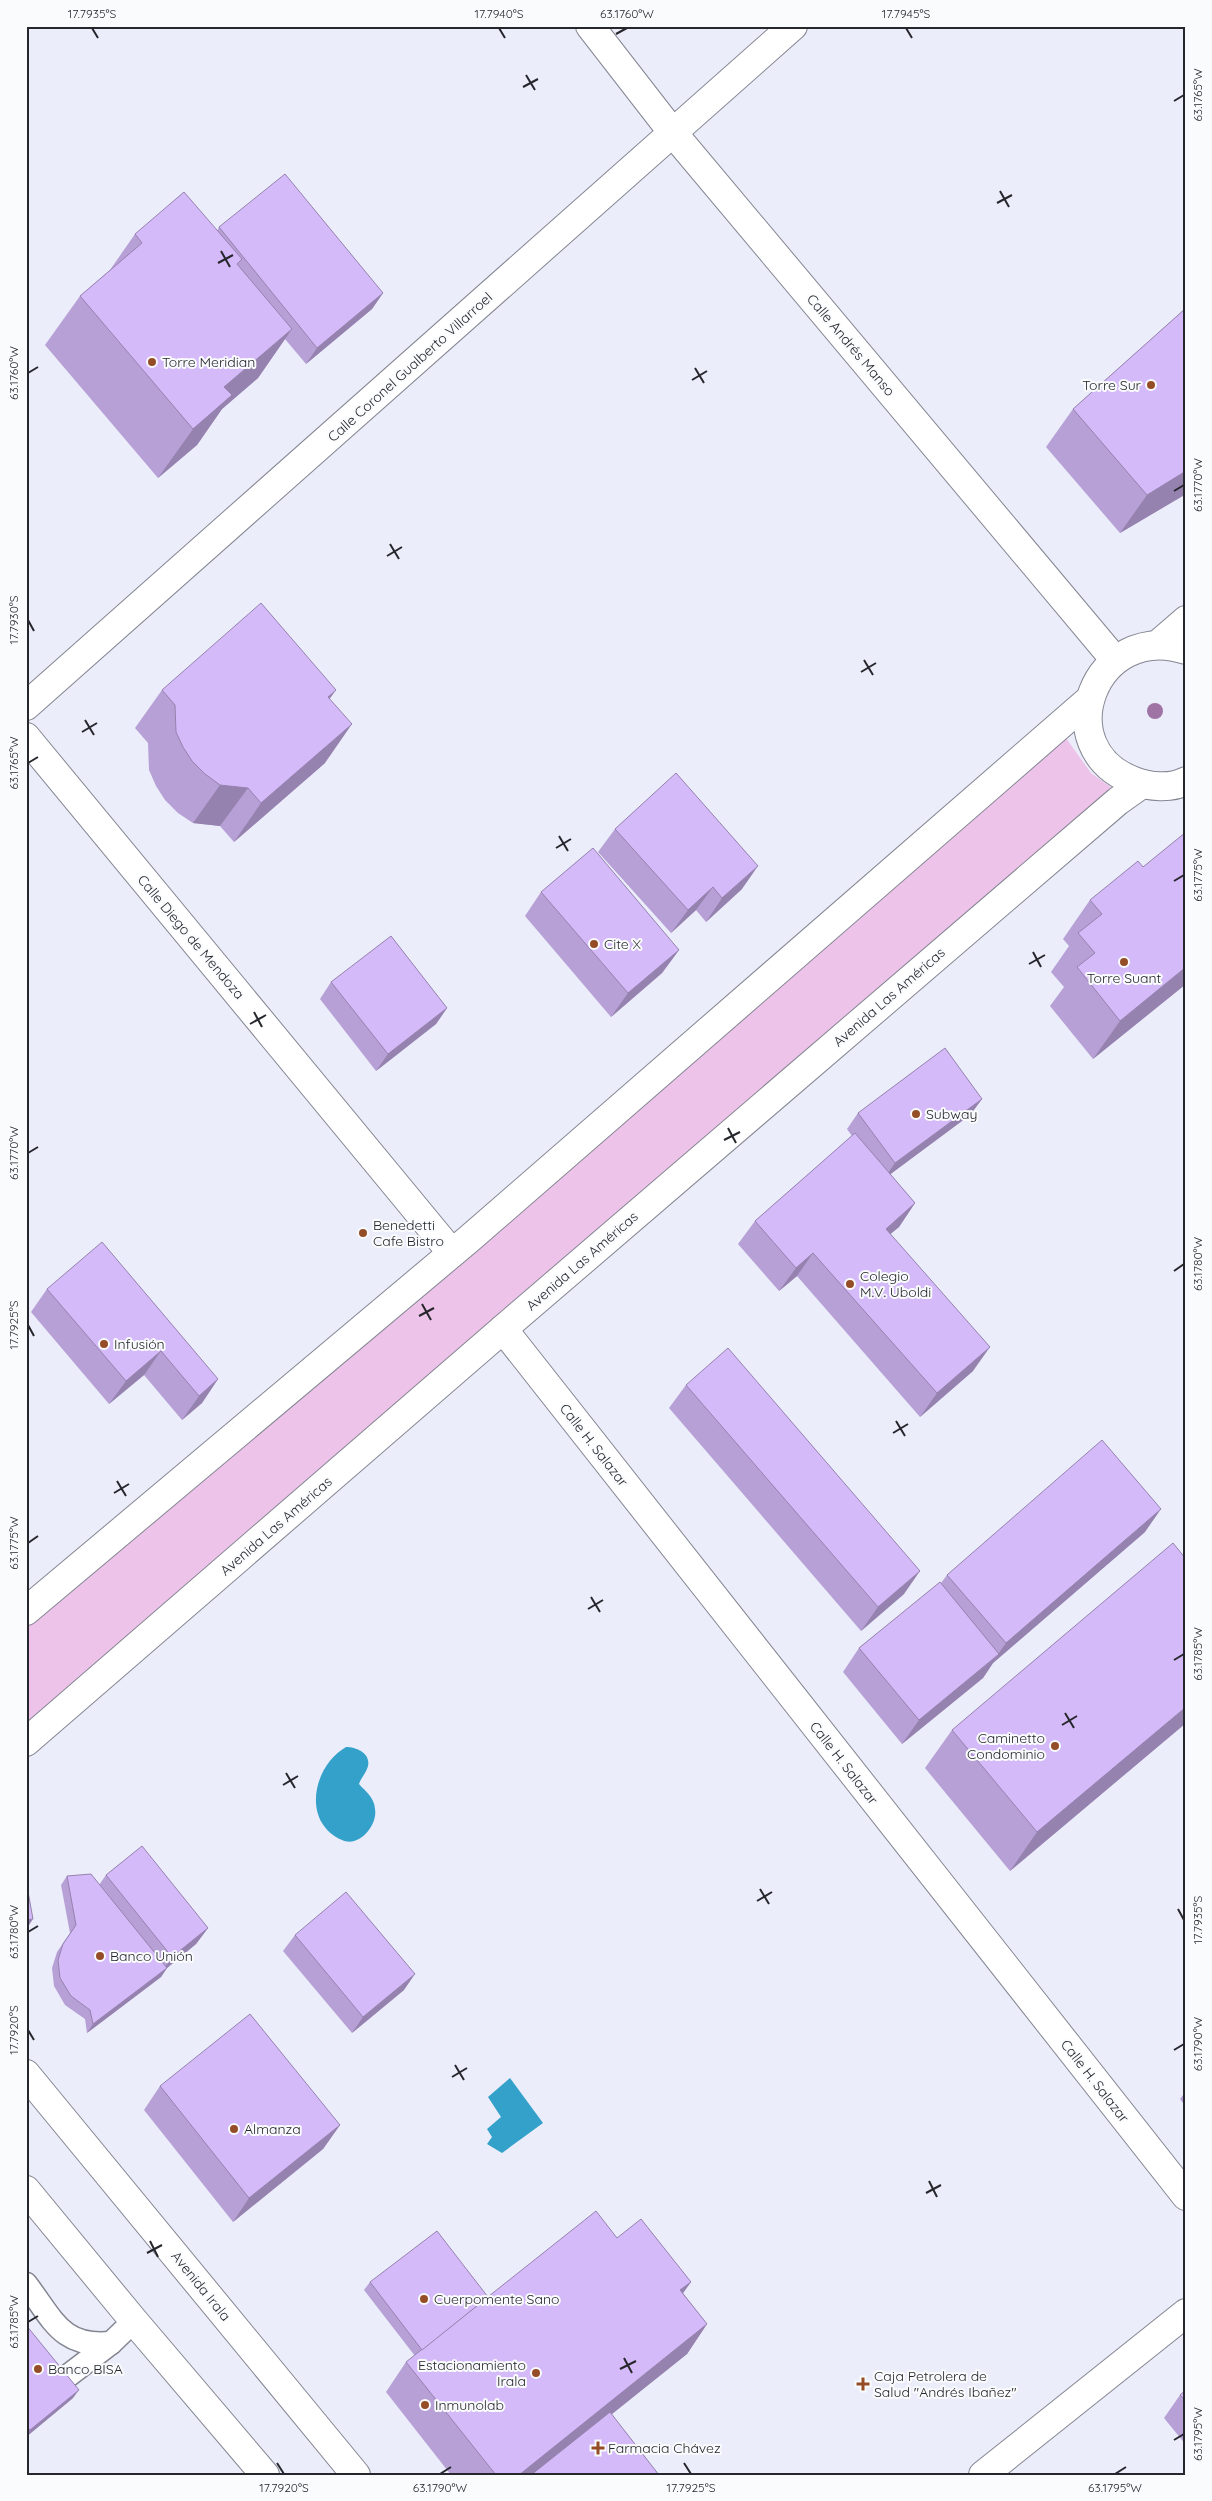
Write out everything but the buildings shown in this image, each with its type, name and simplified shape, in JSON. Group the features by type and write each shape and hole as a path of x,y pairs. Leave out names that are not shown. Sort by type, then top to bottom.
{"street":[{"name":"Calle Andrés Manso","path":"590,26 673,133 1115,660"},
{"name":"Calle Coronel Gualberto Villarroel","path":"26,706 793,26"},
{"path":"1157,645 1186,620"},
{"path":"1186,650 1157,645 1134,649 1115,660 1099,678 1090,699 1087,718 1091,737 1099,755 1111,770 1142,784 1162,786 1186,780"},
{"path":"26,1611 452,1253 1090,699"},
{"name":"Calle Diego de Mendoza","path":"26,737 452,1253"},
{"name":"Avenida Las Américas","path":"26,1742 1118,801 1142,784"},
{"name":"Calle H. Salazar","path":"503,1329 1186,2196"},
{"name":"Avenida Irala","path":"26,2074 356,2475"},
{"path":"26,2190 265,2475"},
{"path":"983,2475 1186,2313"}],"lane":[{"path":"26,2284 66,2336 92,2345 111,2343"},
{"path":"69,2375 111,2343 134,2321"}],"shaded area":[{"path":"1063,734 1091,773 1112,788 26,1725 26,1628"}],"water":[{"path":"346,1747 360,1750 368,1760 367,1769 359,1784 371,1798 375,1809 373,1822 366,1834 355,1841 348,1842 329,1832 321,1821 317,1808 316,1794 319,1780 326,1767"},
{"path":"510,2078 543,2123 502,2153 487,2144 492,2137 487,2129 501,2117 488,2097"}],"place":[{"name":"Torre Meridian","path":"152,362"},
{"name":"Torre Sur","path":"1151,385"},
{"name":"Cite X","path":"594,944"},
{"name":"Torre Suant","path":"1124,962"},
{"name":"Subway","path":"916,1114"},
{"name":"Benedetti Cafe Bistro","path":"363,1233"},
{"name":"Colegio M.V. Uboldi","path":"850,1284"},
{"name":"Infusión","path":"104,1344"},
{"name":"Caminetto Condominio","path":"1055,1746"},
{"name":"Banco Unión","path":"100,1956"},
{"name":"Almanza","path":"234,2129"},
{"name":"Cuerpomente Sano","path":"424,2299"},
{"name":"Banco BISA","path":"38,2369"},
{"name":"Estacionamiento Irala","path":"536,2373"},
{"name":"Caja Petrolera de Salud \"Andrés Ibañez\"","path":"863,2384"},
{"name":"Inmunolab","path":"425,2405"},
{"name":"Farmacia Chávez","path":"598,2448"}]}
